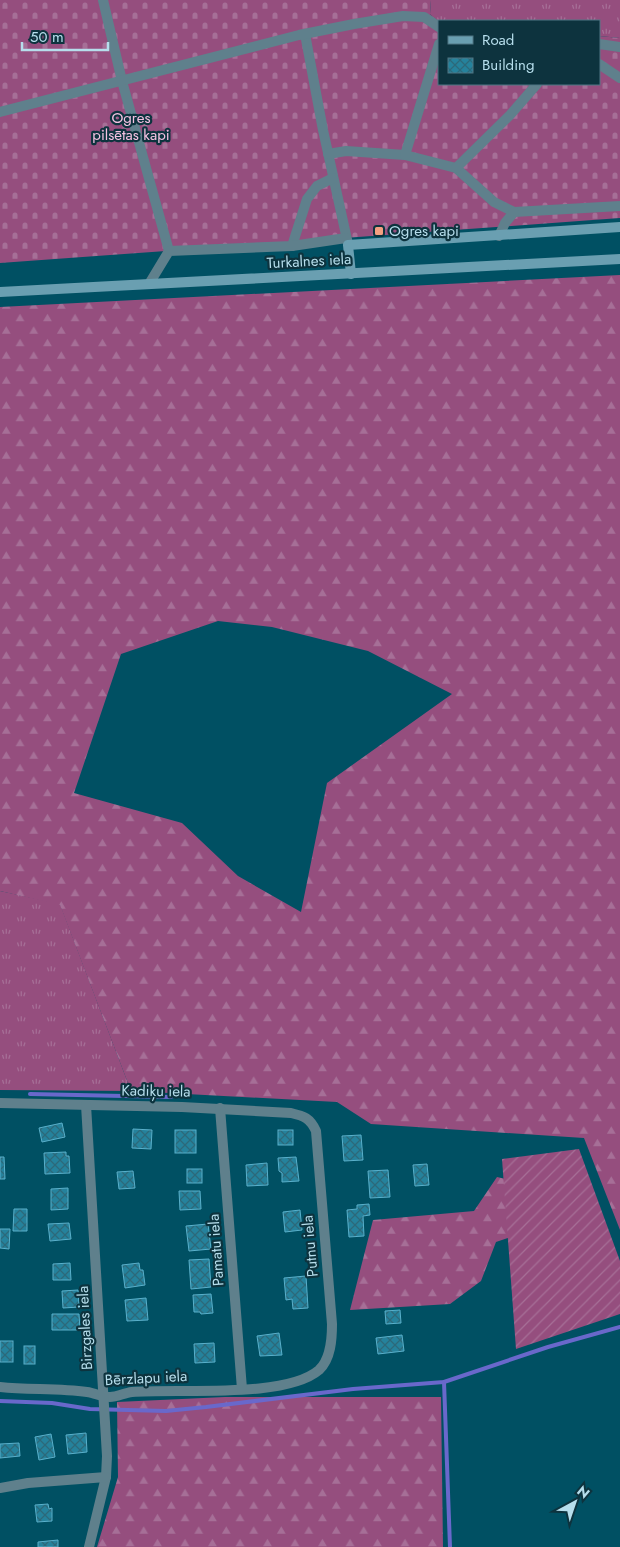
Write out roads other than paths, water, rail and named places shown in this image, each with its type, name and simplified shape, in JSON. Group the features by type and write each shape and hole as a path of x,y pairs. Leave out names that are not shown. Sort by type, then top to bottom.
{"main road":[{"path":"351,274 347,241 498,236 620,227"},
{"name":"Turkalnes iela","path":"0,292 620,259"}],"street":[{"path":"103,0 122,81 169,252 149,284"},
{"path":"0,112 305,34 403,16 424,17 438,26"},
{"path":"169,252 292,246 347,241 305,34"},
{"path":"600,44 620,47"},
{"path":"405,155 438,47"},
{"path":"600,65 620,78"},
{"path":"456,168 510,115 536,85"},
{"path":"328,154 346,151 405,155 456,168 494,202 514,212 620,206"},
{"path":"292,246 307,199 317,186 333,178"},
{"path":"498,236 514,212"},
{"name":"Kadiķu iela","path":"0,1103 220,1108 291,1113 310,1120"},
{"name":"Birzgales iela","path":"86,1104 104,1397 106,1477 89,1547"},
{"name":"Pamatu iela","path":"220,1108 242,1389"},
{"name":"Putnu iela","path":"310,1120 316,1131 332,1324 332,1342 328,1357 320,1369"},
{"name":"Bērzlapu iela","path":"0,1387 88,1392 104,1397 112,1397 130,1392 269,1387 296,1382 320,1369"},
{"path":"0,1488 106,1477"}],"waterway":[{"path":"30,1094 171,1097"},
{"path":"0,1401 52,1403 90,1409 166,1411 353,1389 444,1382 548,1347 620,1327"},
{"path":"444,1382 450,1547"}],"place":[{"name":"Ogres kapi","path":"379,231"}],"park label":[{"name":"Ogres pilsētas kapi","path":"131,126"}]}
